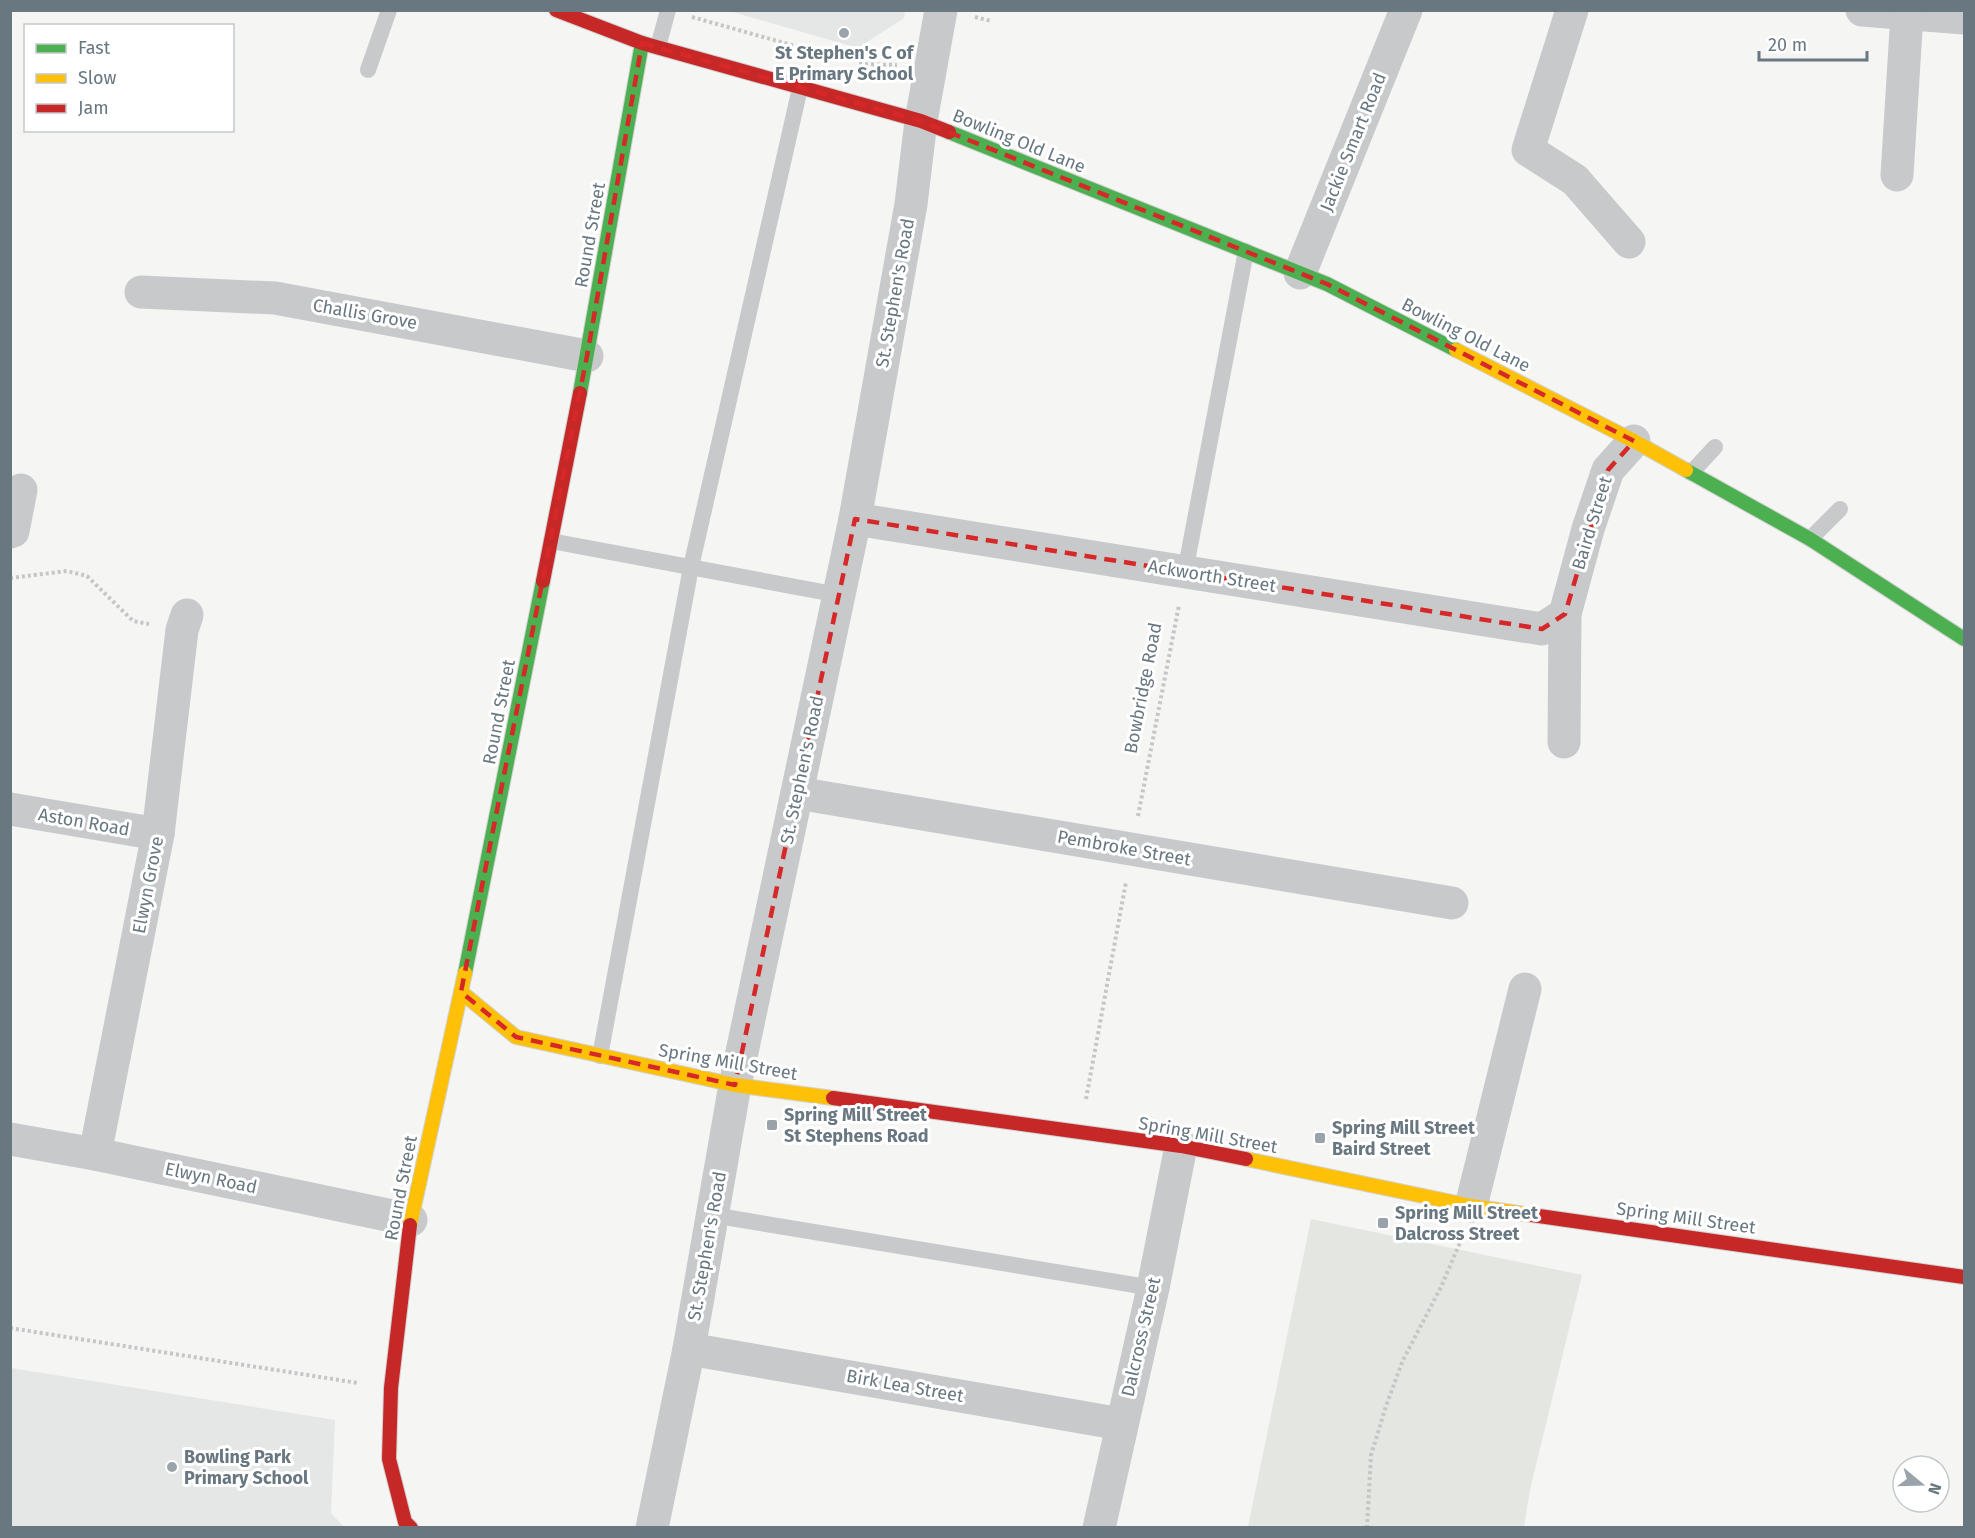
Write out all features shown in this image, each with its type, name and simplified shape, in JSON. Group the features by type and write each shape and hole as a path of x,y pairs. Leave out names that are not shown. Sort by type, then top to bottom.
{"street":[{"name":"St. Stephen's Road","path":"652,1527 689,1349 735,1085 855,519 911,204 921,122 941,10"},
{"name":"Jackie Smart Road","path":"1300,273 1406,10"},
{"path":"1572,10 1528,150 1575,180 1629,242"},
{"path":"1862,10 1965,18"},
{"name":"Bowling Old Lane","path":"561,11 650,45 921,122 1327,284 1691,472 1810,539 1965,639"},
{"path":"1897,175 1907,14"},
{"name":"Round Street","path":"411,1527 405,1522 389,1459 391,1388 411,1220 462,992 650,45"},
{"name":"Challis Grove","path":"141,292 275,298 587,356"},
{"name":"Baird Street","path":"1564,742 1565,614 1588,529 1608,470 1634,441"},
{"path":"10,532 13,531 21,490"},
{"name":"Ackworth Street","path":"855,519 1542,629 1565,614"},
{"name":"Elwyn Grove","path":"95,1154 158,834 185,622"},
{"name":"Pembroke Street","path":"797,793 1452,903"},
{"name":"Aston Road","path":"10,809 158,834"},
{"path":"1471,1206 1526,989"},
{"name":"Spring Mill Street","path":"462,992 516,1037 735,1085 1181,1146 1471,1206 1965,1277"},
{"name":"Elwyn Road","path":"10,1139 95,1154 411,1220"},
{"name":"Dalcross Street","path":"1099,1527 1153,1287 1181,1146"},
{"name":"Birk Lea Street","path":"689,1349 1121,1424"}],"lane":[{"path":"368,70 389,10"},
{"path":"650,45 668,10"},
{"path":"600,1056 691,567 800,88"},
{"path":"1185,572 1246,252"},
{"path":"1691,472 1715,447"},
{"path":"1810,539 1840,509"},
{"path":"551,541 839,595"},
{"path":"712,1215 1153,1287"}],"path":[{"path":"688,16 842,60"},
{"path":"853,63 864,66 896,66 903,59"},
{"path":"10,578 67,571 87,576 133,621 185,622"},
{"name":"Bowbridge Road","path":"1080,1132 1185,572"},
{"path":"1367,1527 1371,1455 1386,1406 1403,1360 1458,1250 1471,1206"},
{"path":"10,1328 391,1388"}],"highlighted area":[{"path":"642,43 921,121 1327,284 1634,441 1608,470 1565,614 1542,629 855,519 735,1085 516,1037 461,992 587,356"}],"shaded area":[{"name":"St Stephen's C of E Primary School","path":"729,11 905,11 904,18 858,48"},
{"path":"1311,1219 1582,1275 1530,1490 1524,1527 1248,1527"},
{"name":"Bowling Park Primary School","path":"11,1368 335,1420 331,1513 344,1527 11,1527"}],"traffic: fast":[{"path":"580,393 642,43"},
{"path":"949,132 1327,284 1456,350"},
{"path":"1686,470 1810,539 1964,639"},
{"path":"465,973 543,581"}],"traffic: slow":[{"path":"1456,350 1686,470"},
{"path":"410,1225 465,973"},
{"path":"461,992 516,1037 735,1085 833,1098"},
{"path":"1246,1159 1471,1206 1532,1215"}],"traffic: jam":[{"path":"556,10 642,43 921,121 949,132"},
{"path":"543,581 580,393"},
{"path":"833,1098 1181,1146 1246,1159"},
{"path":"1532,1215 1964,1277"},
{"path":"410,1225 391,1388 389,1459 405,1522 411,1528"}],"place":[{"name":"St Stephen's C of E Primary School","path":"844,33"},
{"name":"Spring Mill Street St Stephens Road","path":"772,1125"},
{"name":"Spring Mill Street Baird Street","path":"1320,1138"},
{"name":"Spring Mill Street Dalcross Street","path":"1383,1223"},
{"name":"Bowling Park Primary School","path":"172,1467"}]}
